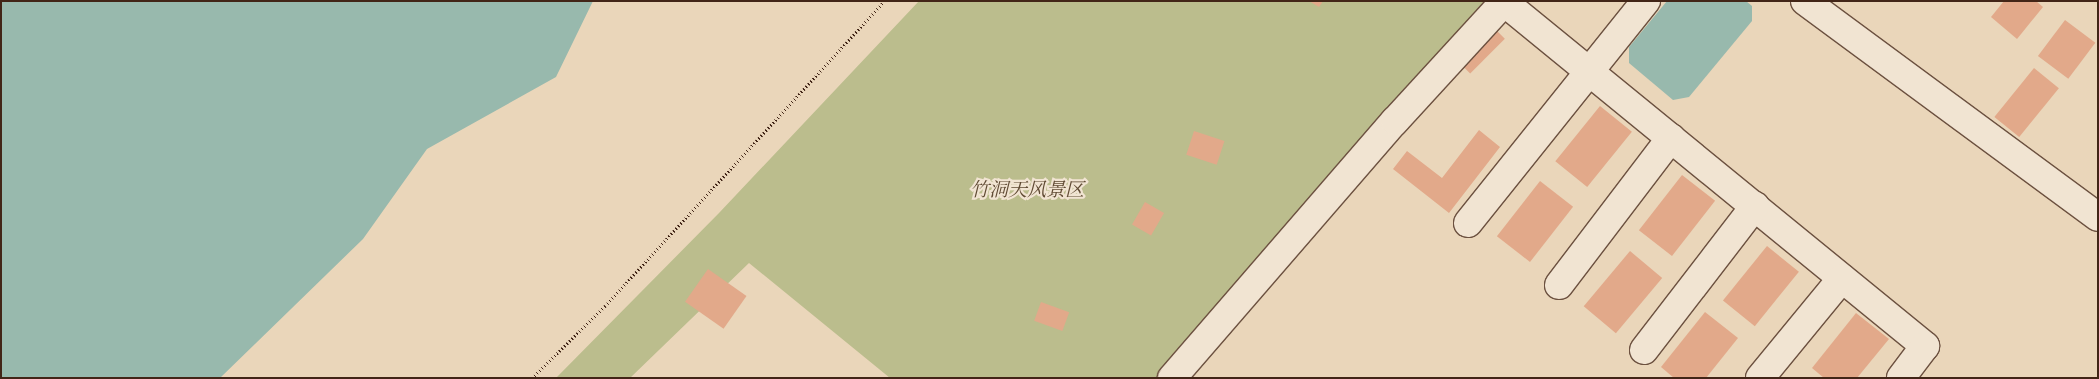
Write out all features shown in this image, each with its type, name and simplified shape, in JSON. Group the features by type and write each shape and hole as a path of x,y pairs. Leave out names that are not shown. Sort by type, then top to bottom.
{"lane":[{"path":"1468,223 1646,1"},
{"path":"1805,1 2098,217"},
{"path":"1172,378 1395,122 1504,2 1925,346 1900,378"},
{"path":"1559,285 1671,138"},
{"path":"1644,350 1754,206"},
{"path":"1760,378 1842,278"}],"path":[{"path":"532,378 605,306 884,1"}],"green space":[{"name":"竹洞天风景区","path":"919,1 1498,1 1158,378 890,378 749,263 630,378 556,378 719,213"}],"water":[{"path":"1,1 593,1 556,77 427,149 363,239 220,378 1,378"},
{"path":"1667,1 1746,1 1752,6 1752,21 1689,97 1673,100 1629,63 1629,47"}],"building":[{"path":"1309,1 1323,1 1319,7"},
{"path":"2004,1 2036,1 2043,7 2017,39 1991,17"},
{"path":"2065,20 2095,43 2068,79 2038,56"},
{"path":"1490,24 1505,39 1470,73 1455,59"},
{"path":"2034,68 2059,88 2019,137 1994,117"},
{"path":"1600,106 1632,132 1587,187 1555,161"},
{"path":"1479,130 1500,147 1449,213 1393,169 1407,151 1442,178"},
{"path":"1194,131 1224,141 1217,165 1186,155"},
{"path":"1682,175 1715,201 1672,256 1639,230"},
{"path":"1540,181 1573,207 1530,262 1497,236"},
{"path":"1145,202 1164,213 1151,236 1132,225"},
{"path":"1767,246 1799,272 1755,326 1723,300"},
{"path":"1630,251 1662,278 1616,333 1584,306"},
{"path":"708,269 747,296 724,329 685,302"},
{"path":"1041,302 1069,312 1062,331 1034,321"},
{"path":"1705,312 1738,338 1706,378 1674,378 1661,367"},
{"path":"1856,313 1889,339 1857,378 1824,378 1812,368"}]}
